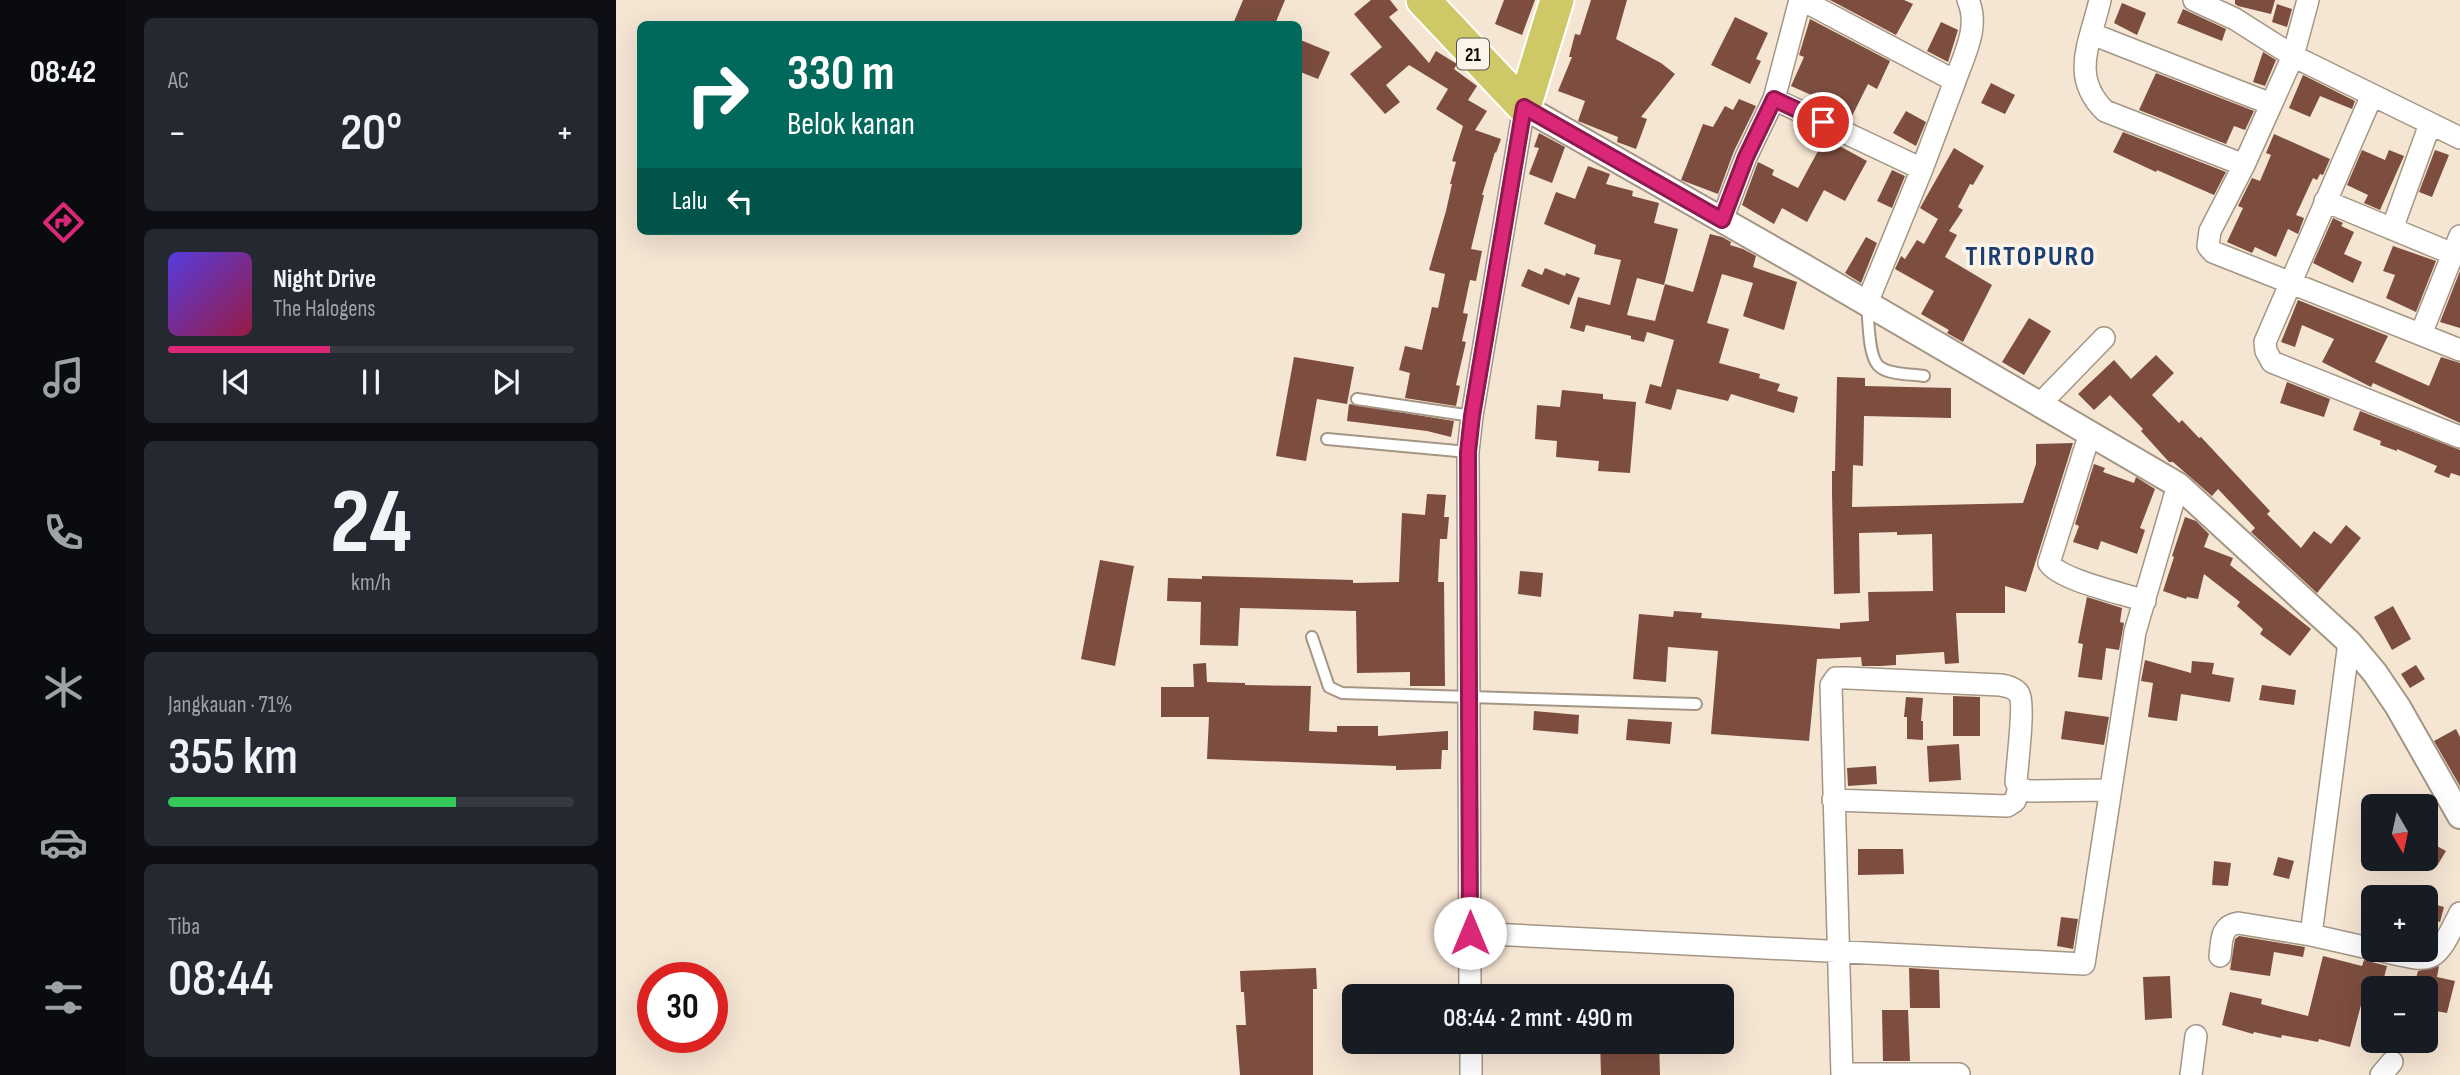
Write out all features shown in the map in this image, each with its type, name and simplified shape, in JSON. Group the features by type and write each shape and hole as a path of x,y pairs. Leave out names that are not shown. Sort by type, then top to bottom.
{"highway":[{"name":"21","path":"1423,0 1524,107"},
{"path":"1524,107 1557,0"}],"street":[{"path":"1722,220 1746,157 1774,99 1801,0 1955,81"},
{"path":"1867,303 1922,169 1973,32 1973,13 1968,0"},
{"path":"2100,0 2084,59 2085,73 2095,101 2105,111 2244,165"},
{"path":"2194,0 2235,19 2293,56 2460,138"},
{"path":"2308,0 2293,56 2244,165 2210,231 2208,246 2213,252 2460,350"},
{"path":"2092,34 2271,104"},
{"path":"2372,95 2289,283 2265,342 2266,351 2272,362 2460,438"},
{"path":"1774,99 1922,169"},
{"path":"1470,984 1468,452 1524,107 2178,485 2349,642 2375,673 2398,708 2460,816"},
{"path":"2392,229 2430,124"},
{"path":"2325,201 2392,229 2456,245 2421,334"},
{"path":"2040,404 2104,338"},
{"path":"2090,433 2049,563 2053,569 2066,576 2145,601"},
{"path":"1470,933 2084,964 2109,790 2136,632 2178,485"},
{"path":"2311,935 2349,642"},
{"path":"1833,800 2007,806 2015,801 2019,788 2016,782 2021,700 2019,692 2010,687 1846,678 1836,678 1829,692 1842,1075 1959,1074"},
{"path":"2019,788 2109,790"},
{"path":"2438,953 2460,913"},
{"path":"2220,956 2224,932 2232,924 2311,935 2361,947"},
{"path":"2191,1075 2196,1036"},
{"path":"1471,1054 1471,1075"}],"lane":[{"path":"1867,303 1872,358 1878,366 1924,376"},
{"path":"1357,399 1472,416"},
{"path":"1327,439 1468,452"},
{"path":"1311,637 1329,687 1342,694 1696,704"}],"building":[{"path":"1243,0 1285,0 1276,21 1234,21"},
{"path":"1371,0 1390,0 1398,10 1389,17 1429,63 1436,51 1457,64 1454,69 1477,86 1468,100 1487,111 1475,130 1501,139 1482,195 1471,249 1482,251 1476,281 1470,280 1463,313 1468,314 1462,341 1466,342 1456,385 1460,386 1456,406 1405,398 1410,373 1399,370 1405,346 1422,350 1432,307 1438,308 1445,274 1429,270 1446,211 1456,162 1452,161 1463,126 1436,109 1448,89 1409,65 1386,85 1400,102 1385,114 1350,74 1382,47 1354,14"},
{"path":"1504,0 1535,0 1522,35 1495,24"},
{"path":"1591,0 1627,0 1616,39 1661,63 1675,74 1641,117 1647,119 1636,149 1617,142 1618,137 1578,121 1585,101 1558,91 1572,57 1569,57 1575,34 1580,35"},
{"path":"1830,0 1904,0 1913,4 1896,35"},
{"path":"2235,0 2275,0 2271,14 2238,6"},
{"path":"2122,3 2146,13 2137,35 2114,23"},
{"path":"2277,4 2292,9 2287,27 2272,22"},
{"path":"2183,9 2226,29 2222,41 2177,23"},
{"path":"1735,17 1768,33 1756,59 1761,61 1750,84 1711,65"},
{"path":"1810,19 1890,61 1877,89 1868,84 1852,116 1791,86 1804,57 1799,55"},
{"path":"1941,22 1958,30 1948,62 1927,51"},
{"path":"1302,41 1330,52 1318,79 1302,73"},
{"path":"2263,52 2276,60 2265,86 2253,82"},
{"path":"2156,73 2254,111 2245,130 2234,126 2226,144 2139,110"},
{"path":"2303,75 2355,101 2352,109 2320,96 2310,117 2289,108"},
{"path":"1991,83 2015,95 2005,114 1981,103"},
{"path":"1739,99 1756,106 1734,151 1718,194 1681,180 1703,124 1713,127 1725,106 1733,110"},
{"path":"1906,111 1926,122 1916,146 1893,133"},
{"path":"2123,132 2226,172 2214,195 2113,152"},
{"path":"1539,133 1565,147 1552,183 1529,174 1539,148 1534,147"},
{"path":"2274,134 2330,159 2323,175 2320,174 2317,180 2313,178 2296,215 2304,218 2298,234 2288,229 2276,257 2255,247 2252,253 2227,242 2243,208 2238,206 2252,178 2260,181 2271,155 2266,153"},
{"path":"1825,138 1867,161 1845,201 1824,190 1807,222 1782,208 1774,224 1742,205 1758,162 1774,170 1772,175 1798,188"},
{"path":"1954,148 1984,166 1973,185 1970,184 1958,207 1963,210 1949,231 1957,235 1945,257 1992,285 1963,342 1947,333 1949,330 1921,314 1934,291 1895,269 1901,256 1905,259 1917,240 1924,244 1938,219 1920,208"},
{"path":"2362,150 2385,160 2389,150 2404,156 2380,210 2364,203 2368,195 2347,185"},
{"path":"2435,150 2449,155 2432,197 2419,192"},
{"path":"1588,166 1610,174 1606,184 1633,191 1632,196 1659,203 1654,223 1678,229 1664,285 1637,278 1627,315 1655,321 1665,284 1693,292 1710,234 1722,237 1731,242 1730,245 1756,256 1753,267 1797,282 1784,330 1743,316 1753,283 1722,274 1707,323 1729,329 1719,363 1760,374 1759,378 1780,384 1777,391 1798,397 1794,413 1731,394 1728,401 1677,389 1671,410 1645,403 1650,384 1661,387 1674,340 1647,332 1644,342 1631,339 1631,336 1586,325 1584,332 1570,328 1578,297 1610,305 1621,260 1594,254 1596,245 1544,224 1556,192 1575,199"},
{"path":"1892,170 1905,176 1892,208 1877,201"},
{"path":"2333,218 2343,223 2341,226 2354,232 2344,254 2362,262 2353,283 2313,263"},
{"path":"1866,237 1877,243 1861,283 1845,273"},
{"path":"2393,246 2436,261 2416,312 2386,298 2395,275 2383,271"},
{"path":"1545,268 1565,276 1566,273 1580,278 1569,305 1521,286 1528,269 1542,275"},
{"path":"2460,271 2460,328 2440,322"},
{"path":"2298,300 2388,336 2375,362 2429,386 2441,357 2460,363 2460,423 2373,383 2371,387 2322,362 2334,339 2302,325 2295,347 2281,342"},
{"path":"2029,318 2051,331 2024,375 2002,362"},
{"path":"2156,355 2174,373 2152,395 2179,423 2182,420 2201,437 2270,511 2267,514 2301,548 2314,531 2331,544 2346,525 2361,538 2317,593 2251,532 2255,528 2218,489 2212,496 2173,462 2169,462 2141,431 2143,429 2110,395 2094,410 2078,394 2114,360 2131,379"},
{"path":"1294,357 1354,367 1347,404 1317,399 1306,461 1276,456"},
{"path":"1837,377 1865,378 1865,386 1951,388 1951,418 1864,416 1863,466 1853,465 1852,507 2023,503 2036,464 2036,444 2073,443 2026,592 2005,586 2005,613 1956,613 1959,663 1945,664 1944,652 1896,655 1896,665 1881,666 1862,666 1861,657 1817,659 1809,741 1711,734 1718,651 1668,647 1666,682 1633,679 1639,614 1673,617 1674,611 1702,613 1701,618 1840,629 1840,623 1869,621 1868,592 1933,591 1932,534 1859,533 1860,593 1834,594 1832,471 1835,471"},
{"path":"2287,382 2330,399 2324,417 2280,403"},
{"path":"1562,390 1603,394 1603,399 1636,402 1630,473 1598,471 1599,461 1556,457 1557,441 1535,439 1537,405 1560,407"},
{"path":"1349,404 1454,421 1451,437 1427,431 1347,421"},
{"path":"2360,411 2460,450 2460,476 2451,473 2449,478 2434,472 2437,466 2397,449 2380,445 2381,441 2353,430"},
{"path":"2094,464 2105,468 2103,472 2134,483 2136,477 2155,489 2140,528 2145,530 2137,554 2101,541 2098,550 2073,542 2079,526 2075,524"},
{"path":"1427,494 1446,495 1444,517 1449,517 1447,539 1440,539 1438,582 1444,582 1445,686 1410,686 1410,672 1357,673 1356,611 1240,608 1238,646 1200,645 1201,602 1167,601 1168,578 1202,579 1202,576 1353,580 1353,583 1399,582 1402,513 1425,515"},
{"path":"2185,517 2196,521 2209,534 2204,547 2233,558 2230,565 2311,629 2290,656 2260,634 2263,629 2237,606 2240,602 2204,574 2198,599 2186,599 2163,591"},
{"path":"1100,560 1134,566 1115,666 1081,659"},
{"path":"1520,571 1543,573 1541,597 1518,594"},
{"path":"2087,597 2122,608 2120,622 2124,623 2119,650 2106,648 2102,680 2078,677 2083,644 2078,643"},
{"path":"2393,606 2411,639 2392,650 2374,617"},
{"path":"2145,660 2191,673 2192,661 2214,663 2212,674 2234,678 2230,702 2181,694 2177,721 2148,717 2153,683 2141,681"},
{"path":"1206,663 1207,682 1311,686 1309,731 1337,732 1337,726 1378,726 1378,736 1448,731 1448,750 1442,750 1441,769 1396,770 1396,766 1207,759 1209,717 1161,717 1161,687 1194,687 1193,664"},
{"path":"2416,665 2425,679 2410,688 2401,674"},
{"path":"2262,685 2296,690 2294,705 2259,700"},
{"path":"1953,696 1980,697 1980,736 1953,736"},
{"path":"1906,697 1923,698 1923,740 1907,739 1907,717 1904,717"},
{"path":"1534,711 1579,715 1578,734 1533,730"},
{"path":"2065,711 2109,717 2104,745 2061,739"},
{"path":"1628,719 1672,722 1670,744 1626,740"},
{"path":"2456,729 2460,737 2460,786 2434,741"},
{"path":"1959,744 1961,780 1929,782 1927,746"},
{"path":"1876,766 1877,784 1848,786 1847,768"},
{"path":"2438,847 2446,851 2438,864"},
{"path":"1858,849 1903,849 1904,874 1858,875"},
{"path":"2278,857 2294,861 2289,879 2273,875"},
{"path":"2214,861 2231,863 2228,886 2212,885"},
{"path":"2438,905 2444,907 2438,921"},
{"path":"2061,917 2078,919 2073,949 2057,946"},
{"path":"2239,936 2305,947 2303,957 2274,952 2270,976 2230,970 2235,939"},
{"path":"2323,956 2362,966 2363,962 2372,962 2387,966 2384,976 2361,976 2361,1005 2350,1047 2319,1039 2318,1042 2282,1035 2281,1038 2254,1032 2253,1034 2222,1025 2230,992 2262,999 2261,1004 2308,1016"},
{"path":"2439,966 2437,976 2417,976 2418,971"},
{"path":"1316,968 1317,989 1313,989 1313,1075 1240,1075 1236,1025 1246,1025 1240,971"},
{"path":"1909,968 1939,970 1940,1008 1910,1008"},
{"path":"2170,976 2172,1018 2145,1020 2143,977"},
{"path":"2438,977 2455,981 2447,1013 2438,1011"},
{"path":"1882,1010 1908,1010 1910,1061 1883,1061"},
{"path":"1600,1054 1659,1054 1660,1075 1601,1075"}],"district":[{"name":"TIRTOPURO","path":"2031,255"}],"route":[{"path":"1470,933 1468,452 1524,107 1722,220 1746,157 1774,99 1823,122"}]}
